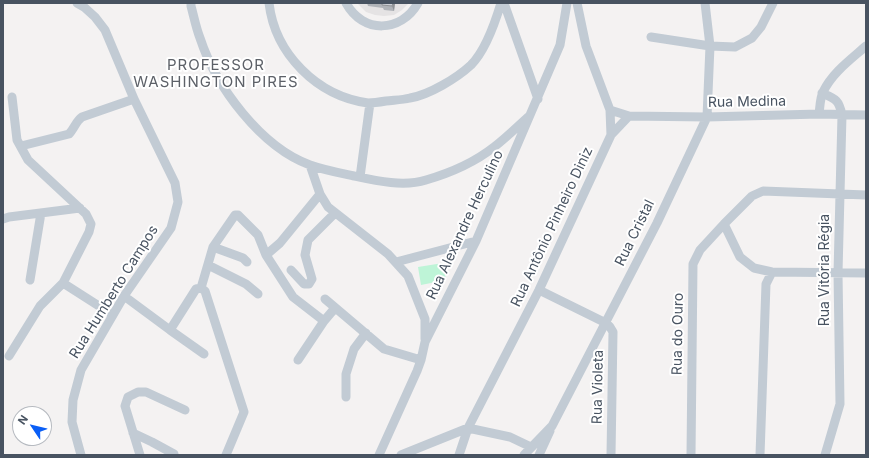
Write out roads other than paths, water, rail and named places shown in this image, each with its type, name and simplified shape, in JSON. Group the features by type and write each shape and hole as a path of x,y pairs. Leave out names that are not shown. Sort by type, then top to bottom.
{"street":[{"name":"Rua Humberto Campos","path":"77,3 84,6 96,17 105,30 134,99 175,183 178,202 171,228 124,296 81,370 73,400 72,422 81,455"},
{"path":"192,3 191,6 200,39 216,74 240,110 256,128 274,143 290,155 310,165 360,177 400,183 425,180 474,160 494,148 531,115"},
{"path":"269,3 270,17 276,32 291,57 304,73 318,84 347,98 370,103 412,98 453,80 472,64 485,44 495,24 501,3"},
{"path":"346,3 353,13 362,21 372,25 384,26 395,24 405,19 414,11 418,3"},
{"path":"504,3 538,99"},
{"name":"Rua Alexandre Herculino","path":"379,455 421,360 425,342 476,241 538,99 560,45 567,3"},
{"name":"Rua Antônio Pinheiro Diniz","path":"459,455 468,428 539,290 611,136 610,110 586,46 577,3"},
{"name":"Rua Cristal","path":"524,455 552,426 657,223 707,117 710,46 705,3"},
{"path":"651,36 710,46 736,47 752,38 761,26 773,3"},
{"path":"819,114 822,93 838,70 866,46"},
{"name":"Rua Vitória Régia","path":"822,93 840,104 842,115 838,273 840,404 825,455"},
{"path":"9,356 40,306 63,283 89,232 91,224 86,214 28,160 17,140 12,97"},
{"path":"21,146 69,134 78,120 82,117 134,99"},
{"path":"360,177 370,103"},
{"name":"Rua Medina","path":"610,110 629,116 707,117 819,114 866,115"},
{"path":"611,136 629,116"},
{"path":"310,165 320,194 328,207 388,254 408,276 425,319 425,342"},
{"name":"Rua do Ouro","path":"691,455 693,264 700,250 752,196 764,191 866,195"},
{"path":"266,255 280,243 320,194"},
{"path":"5,215 41,213 80,208"},
{"path":"290,270 304,284 309,284 312,279 306,255 308,240 335,212"},
{"path":"30,280 41,213"},
{"path":"202,288 213,247 233,217 238,214 258,235 266,255 293,297 324,321"},
{"path":"724,224 740,257 754,268 772,272 866,273"},
{"path":"396,262 476,241"},
{"path":"213,247 243,258 247,262"},
{"path":"208,265 246,284 258,294"},
{"path":"760,455 766,284 772,272"},
{"path":"63,283 113,315"},
{"path":"170,330 196,289 202,288"},
{"path":"202,288 205,291 244,412 227,455"},
{"path":"539,290 606,323"},
{"path":"124,296 204,354"},
{"path":"325,299 384,349 421,360"},
{"path":"298,360 324,321 335,308"},
{"name":"Rua Violeta","path":"606,323 613,332 611,455"},
{"path":"346,397 346,374 354,349 366,333"},
{"path":"140,455 125,406 128,397 138,392 146,392 185,410"},
{"path":"539,455 552,426"},
{"path":"401,455 468,428 510,437 531,447"},
{"path":"133,433 174,454"}],"district":[{"name":"PROFESSOR WASHINGTON PIRES","path":"216,74"}]}
